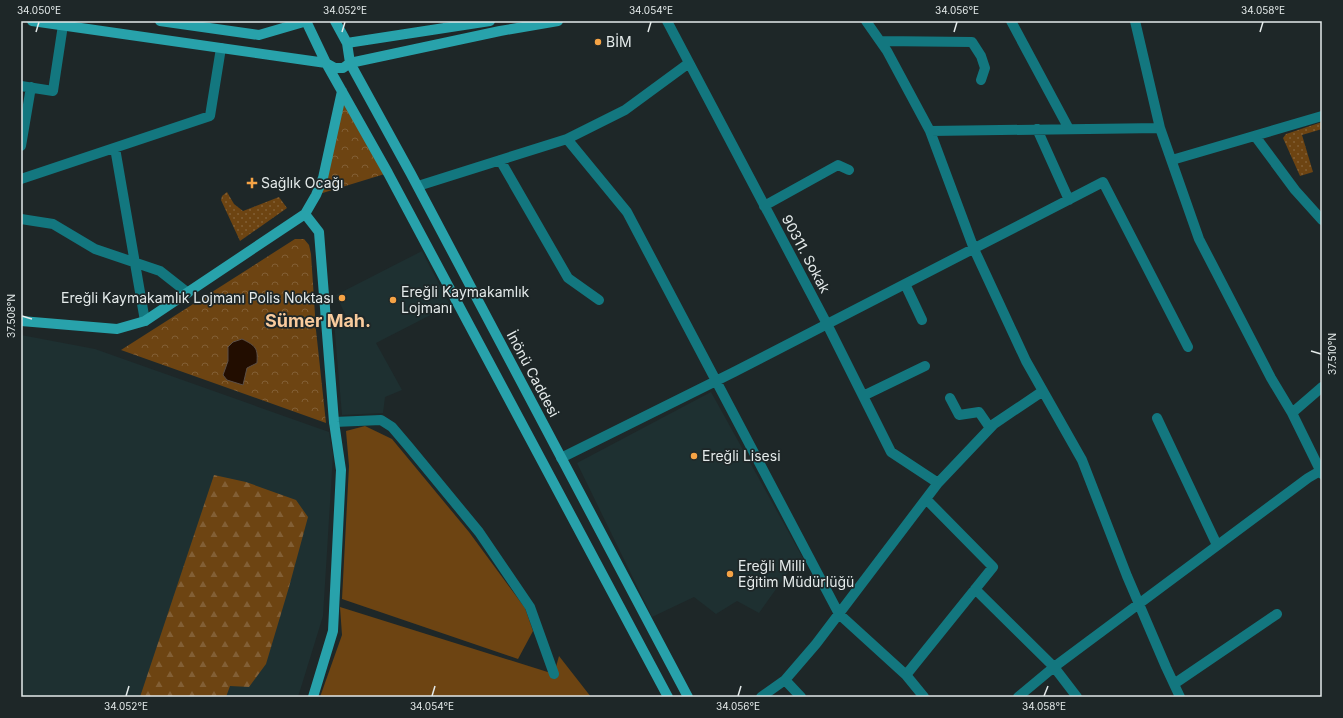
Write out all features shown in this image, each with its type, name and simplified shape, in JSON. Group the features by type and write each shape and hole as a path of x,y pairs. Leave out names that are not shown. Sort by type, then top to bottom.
{"main road":[{"path":"32,21 326,63 335,68 343,68 350,63 500,31 558,21"},
{"path":"160,21 259,35 307,21 326,63 395,188 668,697"},
{"name":"İnönü Caddesi","path":"335,21 347,43 350,63 418,186 688,697"},
{"path":"347,43 490,21"},
{"path":"21,321 117,329 145,321 305,214 316,195 323,178 342,91"},
{"path":"305,214 319,232 334,422 341,470 333,631 313,697"}],"street":[{"name":"90311. Sokak","path":"667,21 827,324 891,452 938,483"},
{"path":"866,21 887,51 930,131 974,249 1026,361 1082,460 1139,604 1180,697"},
{"path":"1011,21 1069,129"},
{"path":"1018,697 1054,667 1217,545 1308,478 1321,472 1292,413 1271,378 1200,240 1160,128 1135,21"},
{"path":"21,146 26,87 53,91 63,25"},
{"path":"880,41 972,42 981,56 985,68 981,80"},
{"path":"21,179 210,116 220,48"},
{"path":"418,186 567,139 625,110 689,63"},
{"path":"1172,160 1322,116"},
{"path":"930,131 1160,128"},
{"path":"1038,129 1069,200"},
{"path":"1255,136 1295,190 1322,220"},
{"path":"567,139 626,212 839,614 906,675 924,697"},
{"path":"115,148 145,321"},
{"path":"500,160 568,278 599,300"},
{"path":"764,206 838,164 849,170"},
{"path":"561,458 716,381 1103,182 1188,347"},
{"path":"21,219 53,224 95,249 160,271 188,293"},
{"path":"905,284 922,320"},
{"path":"863,396 925,366"},
{"path":"1292,413 1322,387"},
{"path":"761,697 785,680 839,614 938,483 994,424 1043,391"},
{"path":"950,398 959,415 979,412 990,428"},
{"path":"1157,418 1217,545"},
{"path":"334,422 381,420 392,427 409,446 478,532 530,607 554,674"},
{"path":"906,675 975,588 993,568 926,499"},
{"path":"975,588 1054,667 1077,697"},
{"path":"1174,684 1278,614"},
{"path":"785,680 801,697"}],"shaded area":[{"path":"422,251 450,305 376,343 402,390 385,397 383,413 342,415 334,322 346,316 336,295"},
{"path":"21,335 95,349 329,432 333,455 323,616 298,697 21,697"},
{"path":"242,339 255,348 257,358 257,363 247,368 243,385 227,380 223,375 228,361 228,347 233,342"},
{"path":"711,392 804,560 791,568 759,613 737,601 716,614 694,597 652,617 577,463"}],"green space":[{"path":"342,91 388,173 316,195"},
{"path":"1322,122 1322,129 1302,135 1313,172 1300,176 1283,138 1286,134"},
{"path":"227,192 234,204 243,211 279,197 287,208 240,241 221,200 222,196"},
{"path":"295,239 304,239 309,245 311,254 316,330 326,423 121,350"},
{"path":"365,426 392,439 469,532 525,608 533,631 518,659 342,599 349,466 346,431"},
{"path":"214,475 246,482 296,500 308,517 266,664 249,687 230,686 226,697 140,697"},
{"path":"340,607 554,674 559,656 591,697 320,697 342,635"}],"place":[{"name":"BİM","path":"598,42"},
{"name":"Sağlık Ocağı","path":"252,183"},
{"name":"Ereğli Kaymakamlık Lojmanı Polis Noktası","path":"342,298"},
{"name":"Ereğli Kaymakamlık Lojmanı","path":"393,300"},
{"name":"Ereğli Lisesi","path":"694,456"},
{"name":"Ereğli Milli Eğitim Müdürlüğü","path":"730,574"}],"district":[{"name":"Sümer Mah.","path":"318,321"}]}
